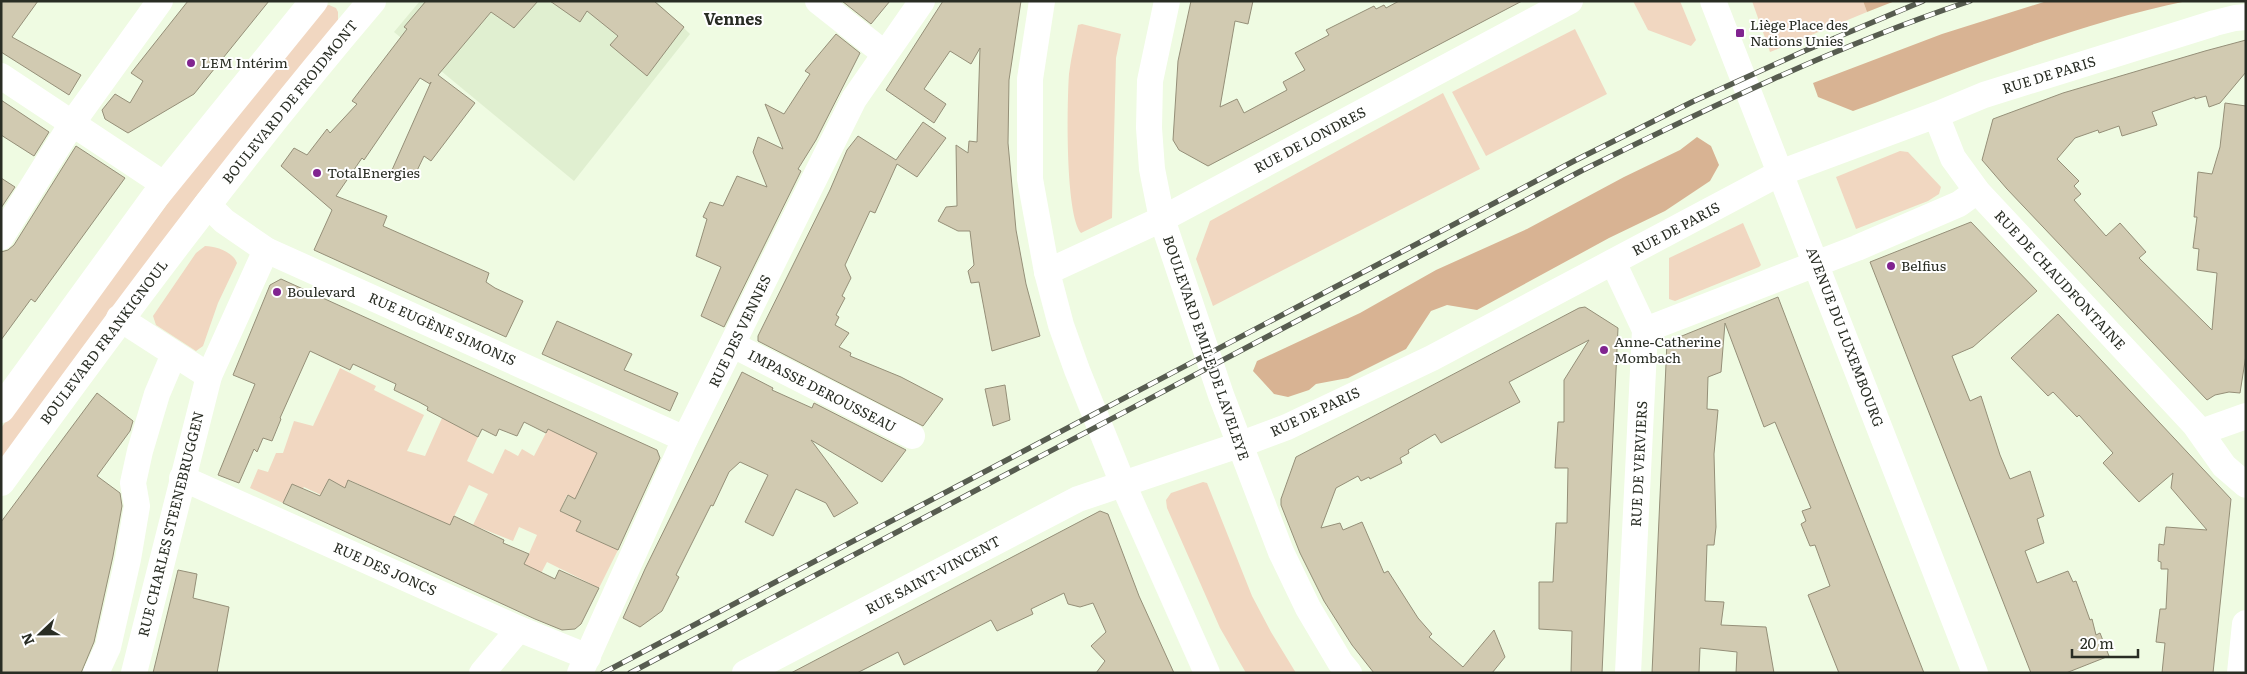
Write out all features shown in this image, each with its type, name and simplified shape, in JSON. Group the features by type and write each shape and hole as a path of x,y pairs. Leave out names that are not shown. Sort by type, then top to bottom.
{"main road":[{"path":"1,409 165,185 314,1"},
{"name":"BOULEVARD DE FROIDMONT","path":"207,204 302,83 372,1"},
{"name":"BOULEVARD FRANKIGNOUL","path":"1,482 119,318 207,204"},
{"path":"2241,673 2246,624"}],"street":[{"path":"1,237 73,122 160,1"},
{"path":"818,1 885,54"},
{"name":"RUE DES VENNES","path":"584,665 685,439 854,99 922,1"},
{"path":"1042,1 1030,79 1030,179 1047,272 1067,343 1123,484 1205,672"},
{"name":"BOULEVARD EMILE DE LAVELEYE","path":"1167,1 1150,80 1149,128 1152,170 1162,219 1239,445 1282,552 1308,608 1340,662 1349,673"},
{"name":"RUE DE LONDRES","path":"1047,272 1162,219 1570,1"},
{"name":"AVENUE DU LUXEMBOURG","path":"1713,1 1975,673"},
{"name":"RUE DE PARIS","path":"1123,484 1287,427 1432,358 1780,172 1936,115 1984,95 2215,23 2234,18 2246,18"},
{"path":"1,76 73,122 165,185"},
{"name":"RUE DE CHAUDFONTAINE","path":"1936,115 1953,158 1977,191 2201,432 2224,466 2246,485"},
{"path":"1645,330 1817,264 1959,204 1977,191"},
{"name":"RUE EUGÈNE SIMONIS","path":"207,204 224,221 266,250 685,439"},
{"name":"RUE CHARLES STEENEBRUGGEN","path":"134,673 209,376 266,250"},
{"name":"RUE DE VERVIERS","path":"1613,262 1645,330 1628,673"},
{"path":"119,318 209,376"},
{"name":"IMPASSE DEROUSSEAU","path":"733,345 912,436"},
{"path":"96,673 108,648 128,559 137,506 134,483 140,450 157,394 174,354"},
{"path":"2201,432 2246,416"},
{"name":"RUE DES JONCS","path":"182,478 519,629 584,665"},
{"name":"RUE SAINT-VINCENT","path":"745,673 1078,499 1123,484"},
{"path":"482,673 519,629"}],"shaded area":[{"path":"420,1 656,1 690,34 574,181 394,32"},
{"path":"1633,1 1680,1 1696,40 1691,46 1648,30"},
{"path":"1752,1 1863,1 1867,12 1770,52"},
{"path":"1863,1 1895,1 1867,12"},
{"path":"2047,1 2187,1 2144,11 2060,36 1853,111 1818,97 1813,83 1942,34"},
{"path":"329,5 336,8 338,21 198,194 1,461 1,428 208,149 325,6"},
{"path":"1082,24 1121,34 1116,58 1112,218 1081,233 1076,222 1072,204 1068,157 1068,108 1071,62 1078,25"},
{"path":"1575,29 1607,94 1486,156 1452,92"},
{"path":"1443,93 1480,169 1213,306 1196,259 1210,221"},
{"path":"1697,137 1711,146 1719,165 1710,181 1665,211 1609,238 1477,310 1447,305 1431,311 1406,349 1348,378 1316,384 1309,390 1288,397 1274,394 1253,371 1257,361 1360,313 1436,270 1527,229 1624,177 1680,150"},
{"path":"1900,151 1908,152 1941,187 1939,194 1928,201 1856,229 1836,177"},
{"path":"1743,223 1761,265 1675,301 1669,299 1669,258"},
{"path":"205,246 224,250 237,263 218,303 203,346 196,351 156,325 153,316 196,253"},
{"path":"340,368 376,386 374,390 424,415 407,451 425,456 442,418 478,437 467,461 493,474 505,449 518,456 522,449 534,456 548,429 598,451 576,499 567,495 560,511 581,521 576,531 618,550 599,588 547,562 537,581 520,574 537,535 519,527 513,541 473,525 488,494 469,485 450,525 349,480 345,488 329,479 321,495 292,484 283,503 250,488 258,469 268,472 276,453 283,453 294,421 313,426"},
{"path":"1203,482 1207,483 1252,596 1296,673 1246,673 1220,628 1167,508 1166,500 1171,493"}],"building":[{"path":"1,1 38,1 12,37 81,75 69,95 1,52"},
{"path":"188,1 269,1 194,94 128,133 105,119 102,110 115,94 130,103 143,81 131,73"},
{"path":"426,1 538,1 514,28 491,12 438,75 475,103 431,161 424,156 413,179 392,170 431,82 430,84 420,78 364,160 362,158 336,196 387,216 383,226 489,273 486,282 523,301 506,337 314,250 332,210 281,166 294,148 307,155 327,129 330,133 357,104 352,101 407,29 404,27"},
{"path":"550,1 654,1 684,27 647,76 610,45 618,36 587,11 580,22"},
{"path":"842,1 890,1 871,24"},
{"path":"943,1 1021,1 1009,80 1008,143 1016,230 1026,284 1040,336 992,351 979,282 971,283 968,271 974,265 970,231 958,231 938,221 946,207 957,206 956,145 968,153 969,141 977,142 980,48 971,64 950,51 924,89 946,104 934,123 886,90"},
{"path":"1191,1 1253,1 1248,24 1235,21 1220,107 1237,99 1244,113 1287,90 1283,82 1305,70 1295,53 1329,35 1326,30 1374,6 1376,9 1384,5 1386,8 1399,1 1522,1 1208,166 1179,150 1173,140 1178,61"},
{"path":"836,34 860,53 816,140 798,169 801,171 724,327 701,316 721,267 696,256 707,219 703,217 710,202 723,206 737,176 767,187 753,152 758,137 783,149 765,104 784,114 810,74 805,71"},
{"path":"2246,40 2246,72 2220,103 2209,107 2206,96 2195,99 2195,97 2152,112 2157,125 2122,136 2119,126 2099,133 2098,130 2075,138 2057,159 2079,181 2074,186 2081,194 2074,200 2106,236 2120,223 2146,252 2139,258 2212,330 2217,273 2197,270 2199,249 2193,248 2197,217 2194,217 2198,172 2212,174 2220,147 2225,103 2246,106 2246,355 2240,393 2229,392 2215,395 2207,400 2007,189 1982,160 1993,119 2063,93"},
{"path":"1,100 49,132 34,156 1,135"},
{"path":"923,122 946,138 917,177 897,164 875,213 870,211 845,265 851,278 842,296 845,298 836,315 839,317 835,325 849,333 839,347 851,353 850,356 901,377 943,399 923,426 758,341 758,336 830,190 847,150 858,136 896,160"},
{"path":"76,146 125,178 35,302 31,299 1,340 1,252 8,250 14,245"},
{"path":"1,178 15,187 1,208"},
{"path":"1971,222 2037,291 1973,347 1952,356 1970,401 1981,396 2000,455 2010,479 2030,471 2044,516 2037,519 2044,543 2025,551 2037,583 2068,571 2073,582 2076,581 2090,620 2092,619 2096,635 2100,633 2109,656 2066,673 2031,673 1870,262"},
{"path":"281,279 657,450 660,458 618,550 576,531 581,521 560,511 568,495 575,499 597,453 548,429 546,433 524,422 517,436 499,429 496,436 482,429 478,437 427,410 428,407 394,390 396,384 353,364 350,370 310,351 280,418 272,441 263,438 257,452 254,449 239,483 218,475 255,384 233,375 270,285"},
{"path":"1778,297 1924,673 1839,673 1808,595 1830,586 1815,545 1810,546 1801,524 1806,521 1802,511 1811,508 1775,422 1764,427 1725,323 1721,372 1708,377 1707,409 1718,410 1714,454 1716,527 1714,545 1707,545 1705,601 1724,602 1721,625 1766,627 1774,673 1736,673 1737,652 1700,648 1699,673 1652,673 1667,342"},
{"path":"1585,307 1618,328 1602,673 1571,673 1572,631 1539,629 1539,582 1553,582 1556,523 1567,523 1568,468 1555,468 1558,422 1564,422 1564,380 1589,340 1509,382 1520,402 1441,443 1435,434 1408,450 1409,453 1400,458 1402,463 1370,479 1369,477 1361,481 1358,476 1336,488 1321,528 1340,523 1343,530 1362,522 1384,573 1388,571 1418,618 1432,634 1429,637 1463,667 1494,630 1505,657 1492,673 1374,673 1352,645 1324,601 1300,553 1281,505 1281,499 1296,457 1579,308"},
{"path":"2058,314 2231,499 2213,673 2162,673 2165,643 2156,642 2160,609 2166,609 2168,569 2161,569 2161,562 2158,561 2159,544 2164,545 2166,527 2207,530 2171,488 2173,473 2139,502 2103,463 2113,453 2079,415 2077,417 2053,392 2048,396 2011,358"},
{"path":"557,321 632,354 624,370 678,393 670,411 542,354"},
{"path":"742,372 773,388 772,390 812,408 814,403 906,450 882,482 811,440 858,503 834,517 826,503 796,489 773,536 745,522 768,475 740,462 729,472 713,506 711,505 676,575 679,577 662,611 640,627 623,618 645,569"},
{"path":"1005,385 1010,420 993,426 985,389"},
{"path":"97,393 133,421 130,431 97,476 120,493 122,506 94,642 81,673 1,673 1,522"},
{"path":"329,479 345,488 348,480 450,525 454,516 504,540 503,543 529,554 524,564 555,579 559,570 599,588 581,624 575,629 562,630 283,503 292,484 320,496"},
{"path":"1100,511 1108,514 1139,596 1174,673 1096,673 1105,661 1091,646 1106,632 1093,603 1080,607 1068,604 1064,593 1031,609 1033,614 997,631 991,620 904,665 898,652 857,673 791,673"},
{"path":"178,570 197,574 193,598 229,607 217,673 153,673"}],"railway":[{"path":"603,673 1574,161 1692,102 1802,52 1923,1"},
{"path":"630,673 1581,171 1773,79 1871,38 1970,1"}],"place":[{"name":"Liège Place des Nations Unies","path":"1740,33"},
{"name":"LEM Intérim","path":"191,63"},
{"name":"TotalEnergies","path":"317,173"},
{"name":"Belfius","path":"1891,266"},
{"name":"Boulevard","path":"277,292"},
{"name":"Anne-Catherine Mombach","path":"1604,350"}],"district":[{"name":"Vennes","path":"733,19"}]}
